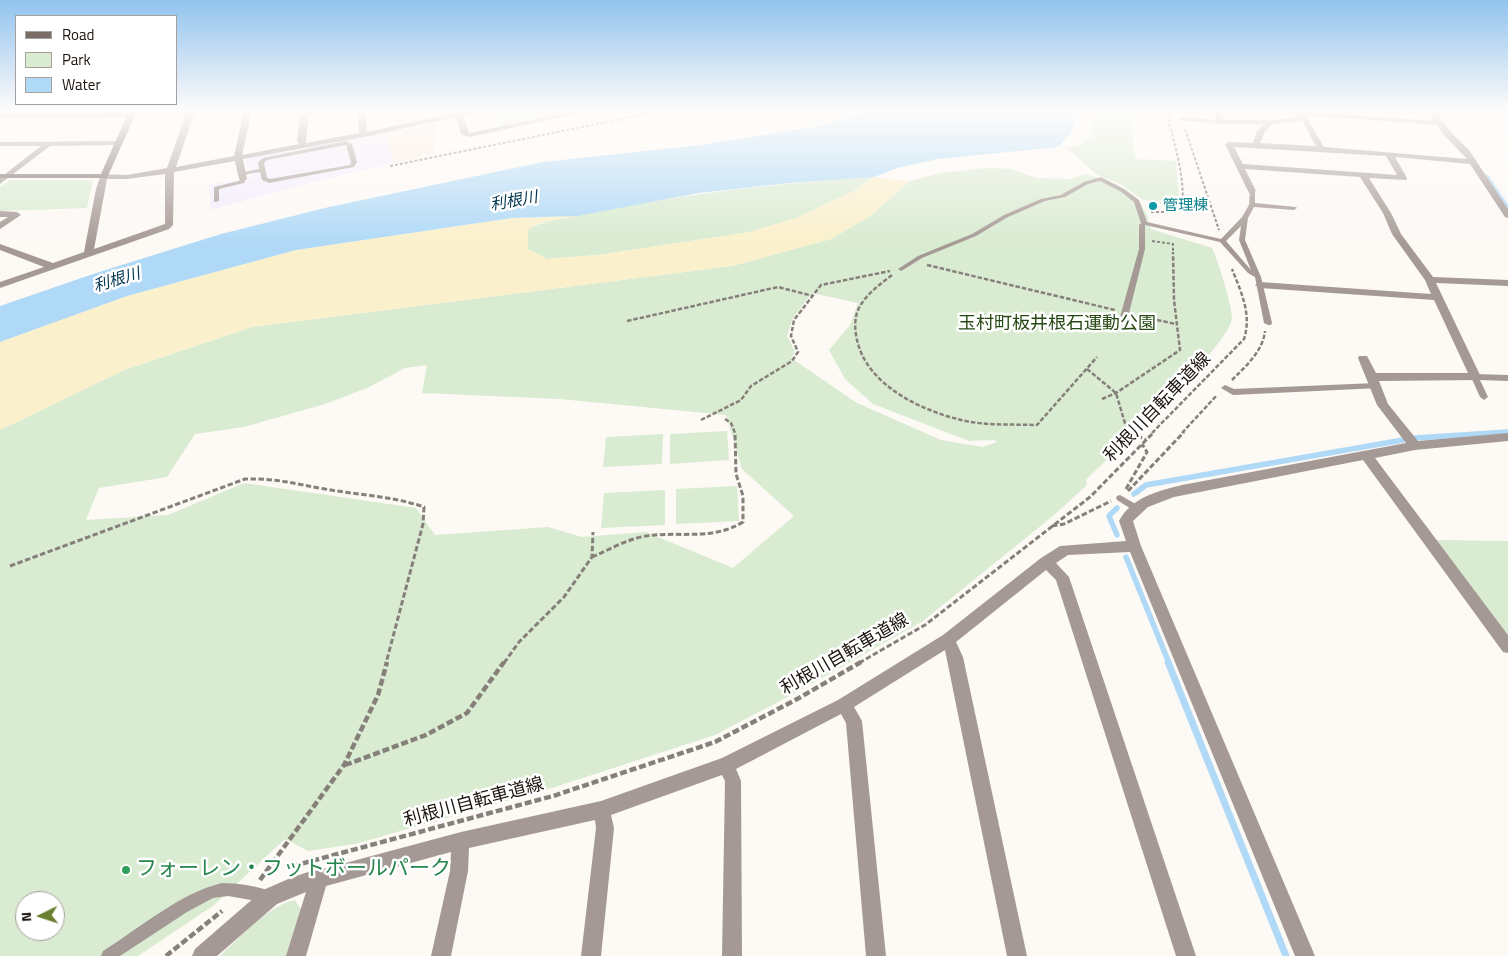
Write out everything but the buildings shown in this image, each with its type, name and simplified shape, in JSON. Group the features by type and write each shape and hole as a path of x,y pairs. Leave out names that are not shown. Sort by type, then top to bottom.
{"street":[{"path":"0,182 4,176 32,156"},
{"path":"89,253 100,189 112,156"},
{"path":"0,285 89,253 161,230 169,225 169,174 176,156"},
{"path":"4,176 136,176 252,156"},
{"path":"1234,156 1252,192"},
{"path":"1239,166 1403,178 1390,156"},
{"path":"1406,156 1472,162"},
{"path":"1468,156 1508,215"},
{"path":"239,158 243,176"},
{"path":"1363,175 1387,213 1397,234 1430,280 1475,377 1374,381"},
{"path":"0,214 17,215 0,226"},
{"path":"0,247 51,266"},
{"path":"1430,280 1508,283"},
{"path":"1259,281 1438,297"},
{"path":"1363,358 1383,404 1415,446"},
{"path":"1305,956 1134,546 1126,521 1136,508 1158,496 1182,490 1415,446 1508,438"},
{"path":"1365,454 1508,647"},
{"path":"202,956 270,898 293,886 320,877 461,841 601,810 726,765 844,705 948,640 1046,562 1065,550 1134,546"},
{"path":"1046,562 1062,577 1186,956"},
{"path":"948,640 955,657 1017,956"},
{"path":"844,705 854,721 876,956"},
{"path":"726,765 733,781 732,956"},
{"path":"591,956 605,828 601,810"},
{"path":"441,956 459,870 461,841"},
{"path":"296,956 320,877"}],"lane":[{"path":"282,156 265,159 261,162 264,179 269,181 352,166 354,162 352,156"},
{"path":"216,202 216,188 242,182 243,176 262,170"},
{"path":"901,269 974,235 1006,216 1043,200 1063,196 1086,183 1101,179 1122,190 1137,201 1144,223 1142,226 1142,249 1125,315"},
{"path":"1252,192 1252,205 1245,218 1242,240 1259,281 1268,323"},
{"path":"1252,205 1294,208"},
{"path":"1221,237 1245,218"},
{"path":"1144,223 1221,237 1259,281"},
{"path":"1484,397 1475,377 1508,378"},
{"path":"1225,388 1233,392 1374,381"},
{"path":"1120,498 1136,508"},
{"path":"108,956 206,894 221,889 251,892 270,898"}],"path":[{"path":"390,166 441,156"},
{"path":"1141,214 1173,212 1182,209 1184,183 1178,156"},
{"path":"1194,156 1221,237"},
{"path":"1102,398 1116,393 1180,350 1174,300 1173,244 1160,242"},
{"name":"利根川自転車道線","path":"285,870 306,861 553,796 715,742 799,698 925,625 1090,497 1244,339 1248,331 1248,321 1230,261"},
{"path":"913,262 1125,315"},
{"path":"701,420 741,400 751,386 792,361 798,352 791,336 794,320 821,285 901,269"},
{"path":"901,269 880,282 864,298 857,313 854,330 857,345 866,364 890,388 926,408 971,422 1036,425 1097,357"},
{"path":"627,321 778,287 813,296"},
{"path":"1157,320 1176,324"},
{"path":"1120,498 1146,476 1196,417 1248,364 1264,342 1265,329 1268,323"},
{"path":"1087,369 1116,393 1127,430 1146,440"},
{"path":"592,557 644,536 711,533 736,528 743,522 742,496 736,474 735,432 731,423 725,419"},
{"path":"10,566 245,479 270,478 325,489 404,500 424,507 423,524 378,695 344,765 289,843 251,892"},
{"path":"344,765 426,735 467,712 520,642 564,597 592,557 593,532"},
{"path":"166,956 211,920"}],"shaded area":[{"path":"392,156 423,156 395,163"},
{"path":"392,156 395,163 320,180 211,210 209,185 252,177 251,168 247,167 246,161 251,157"}],"green space":[{"path":"1075,156 1135,156 1135,159 1176,161 1179,197 1177,207 1166,208 1158,201 1143,200 1122,185 1096,174"},
{"name":"玉村町板井根石運動公園","path":"987,168 1012,169 1036,178 1072,179 1085,174 1108,181 1136,198 1148,217 1151,229 1212,248 1221,272 1232,318 1226,331 1212,351 1143,425 1086,480 1087,485 1053,516 923,621 797,692 715,735 552,788 355,844 308,851 285,839 214,905 138,956 0,956 0,430 124,370 252,327 732,266 831,239 870,216 910,181 942,173","holes":["812,293 858,303 850,325 829,350 845,379 873,404 969,441 994,440 997,442 983,447 941,440 857,403 791,358 795,352 787,336 793,318","427,365 422,393 560,399 726,415 742,469 794,516 733,568 646,532 582,537 548,527 435,535 416,508 244,483 168,515 86,520 99,488 167,477 195,434 244,427 325,404 367,388 405,368"]},
{"path":"874,177 852,192 796,218 750,232 598,255 547,259 528,249 527,229 551,220 578,214 722,191"},
{"path":"10,180 93,180 87,208 0,211 0,187"},
{"path":"727,431 729,460 670,464 670,434"},
{"path":"663,434 662,464 603,467 606,437"},
{"path":"737,486 739,521 676,524 676,489"},
{"path":"665,490 665,525 601,528 604,493"},
{"path":"1436,540 1508,541 1508,635"},
{"path":"295,900 302,911 287,956 220,956 266,915 276,908"}],"sand":[{"path":"874,177 910,181 870,216 831,239 732,266 252,327 124,370 0,430 0,342 127,296 296,250 512,218 577,216 540,223 528,229 528,249 547,259 598,255 750,232 796,218 852,192"}],"water":[{"name":"利根川","path":"603,156 972,156 938,159 897,168 874,177 789,183 699,193 577,216 512,218 296,250 127,296 0,342 0,306 93,274 221,234 329,207 543,162"}],"waterway":[{"path":"1487,176 1508,207"},
{"path":"1415,438 1508,432 1492,433"},
{"path":"1134,494 1146,485 1403,440"},
{"path":"1117,508 1109,516 1117,535"},
{"path":"1126,557 1169,663"},
{"path":"1168,662 1286,956"}],"place":[{"name":"管理棟","path":"1153,206"},
{"name":"フォーレン・フットボールパーク","path":"126,870"}]}
